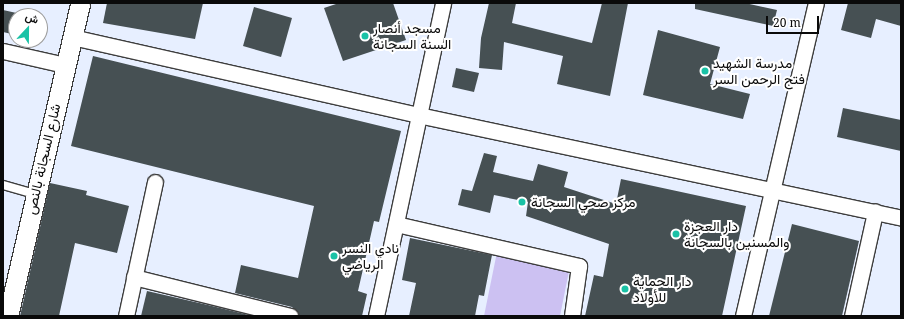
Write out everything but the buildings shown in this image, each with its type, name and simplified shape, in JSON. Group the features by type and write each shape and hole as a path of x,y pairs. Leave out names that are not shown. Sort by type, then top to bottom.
{"street":[{"name":"شارع السجانة بالنص","path":"8,316 80,3"},
{"path":"376,316 443,3"},
{"path":"743,316 816,3"},
{"path":"72,38 418,115 901,218"},
{"path":"3,51 65,65"},
{"path":"126,316 155,182"},
{"path":"852,316 875,212"},
{"path":"396,224 579,266 572,316"},
{"path":"134,277 290,316"}],"lane":[{"path":"3,186 35,194"}],"shaded area":[{"path":"497,252 570,266 560,316 484,316"}],"place":[{"name":"مسجد أنصار السنة السجانة","path":"365,36"},
{"name":"مدرسة الشهيد فتح الرحمن السر","path":"705,71"},
{"name":"مركز صحي السجانة","path":"522,202"},
{"name":"دار العجزة والمسنين بالسجانة","path":"676,234"},
{"name":"نادي النسر الرياضي","path":"334,256"},
{"name":"دار الحماية للأولاد","path":"625,289"}]}
